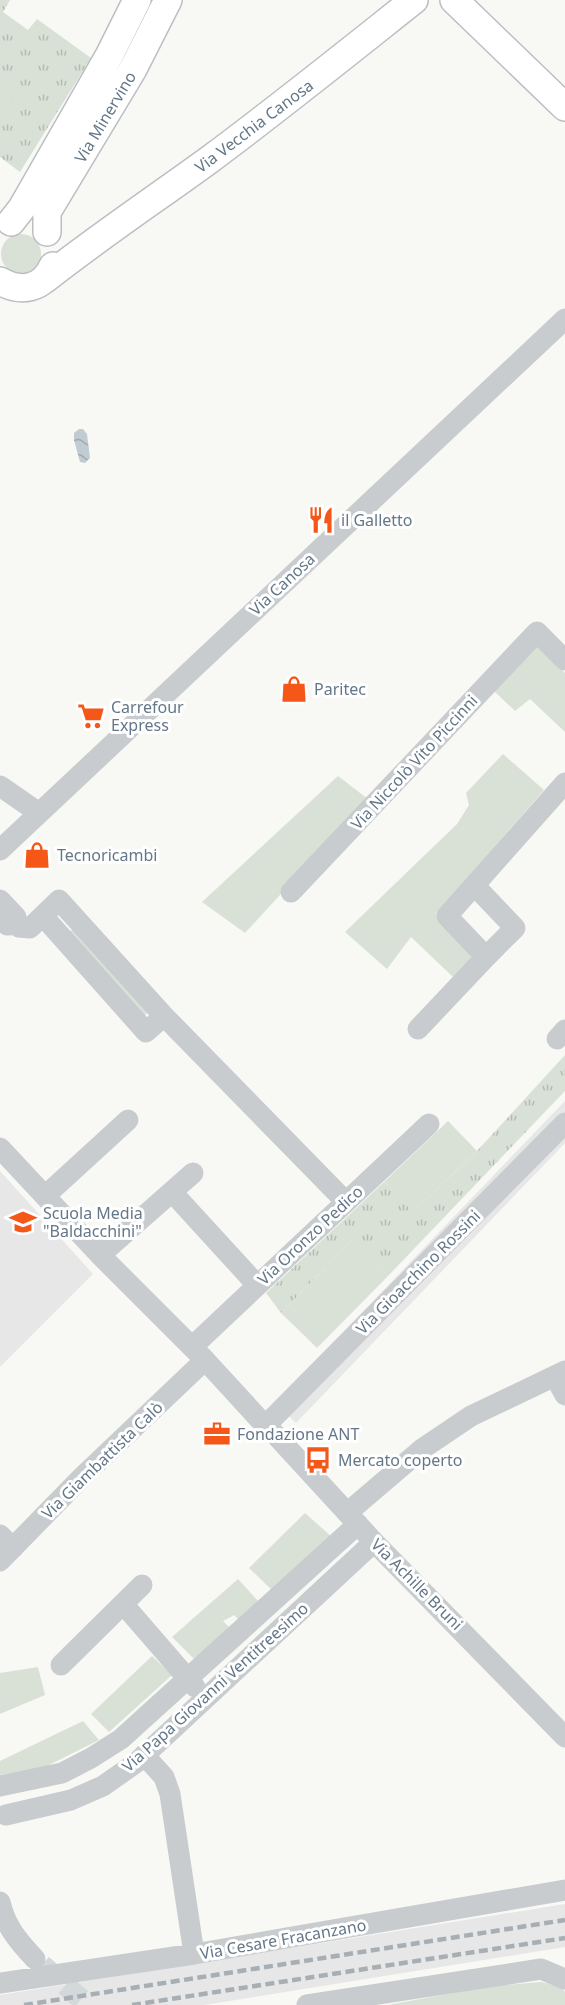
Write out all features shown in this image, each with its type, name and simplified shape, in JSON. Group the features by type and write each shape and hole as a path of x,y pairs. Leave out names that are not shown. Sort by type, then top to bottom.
{"main road":[{"name":"Via Minervino","path":"5,225 22,208 109,56 137,0"},
{"name":"Via Minervino","path":"16,286 54,264 56,254 47,212 134,69 168,0"},
{"name":"Via Vecchia Canosa","path":"16,286 89,244 207,161 306,88 414,0"},
{"path":"454,0 565,106"},
{"path":"5,225 30,222 39,226 51,238 71,249 89,244"}],"street":[{"name":"Via Canosa","path":"0,850 565,319"},
{"name":"Via Niccolò Vito Piccinni","path":"291,892 537,632 565,660"},
{"path":"486,957 447,916 565,783"},
{"path":"0,786 39,813"},
{"path":"418,1029 515,928 475,886"},
{"path":"0,900 16,917 8,921"},
{"path":"8,921 19,927 30,928 59,900 164,1016 346,1202"},
{"path":"43,916 146,1032 164,1016"},
{"path":"45,1196 128,1120"},
{"name":"Via Gioacchino Rossini","path":"268,1423 565,1123"},
{"name":"Via Oronzo Pedico","path":"199,1354 257,1285 429,1124"},
{"name":"Via Achille Bruni","path":"0,1148 100,1255 268,1423 374,1542 565,1737"},
{"path":"100,1255 192,1173"},
{"path":"172,1192 257,1285"},
{"name":"Via Giambattista Calò","path":"4,1548 81,1478 199,1354"},
{"name":"Via Papa Giovanni Ventitreesimo","path":"0,1786 62,1773 121,1739 187,1678 422,1449 471,1416 562,1381"},
{"name":"Via Papa Giovanni Ventitreesimo","path":"3,1820 71,1800 103,1786 144,1755 374,1542"},
{"path":"61,1665 142,1585"},
{"path":"124,1605 206,1698"},
{"path":"144,1755 164,1777 170,1794 194,1954"},
{"path":"0,1786 7,1800 3,1820"},
{"name":"Via Cesare Fracanzano","path":"0,1983 194,1954 565,1890"},
{"path":"0,1902 3,1915 16,1939 35,1959"},
{"path":"307,2005 540,1969 565,1979"}],"shaded area":[{"path":"565,1101 565,1143 296,1423 275,1403"},
{"name":"Scuola Media \"Baldacchini\"","path":"0,1171 93,1274 0,1367"},
{"path":"565,1904 565,1947 204,2005 0,2005 0,1995"}],"green space":[{"path":"0,0 10,0 3,12 28,30 37,19 91,58 20,172 0,157"},
{"path":"0,75 19,90 0,115"},
{"path":"21,234 35,240 41,254 35,268 21,274 7,268 1,254 7,240"},
{"path":"537,642 565,673 565,732 530,699 515,711 492,689"},
{"path":"503,754 544,790 436,914 474,956 453,977 411,937 387,969 345,932 457,824 469,805 466,793"},
{"path":"338,776 368,799 245,933 202,902"},
{"path":"74,928 148,1012 140,1020 66,935"},
{"path":"565,1055 565,1091 388,1276 352,1241 281,1313 266,1293 384,1182 414,1211 477,1151"},
{"path":"448,1121 477,1151 413,1212 384,1182"},
{"path":"353,1240 388,1276 317,1348 281,1313"},
{"path":"305,1513 332,1537 272,1590 249,1568"},
{"path":"238,1579 259,1602 240,1621 234,1615 223,1621 231,1629 194,1659 172,1637"},
{"path":"152,1656 172,1675 109,1732 91,1714"},
{"path":"38,1667 45,1695 0,1714 0,1673"},
{"path":"83,1721 99,1740 45,1767 0,1775 0,1761"},
{"path":"541,1982 562,1987 565,1992 565,2005 387,2005 492,1986"}],"water":[{"path":"83,429 87,434 90,458 85,463 80,462 74,440 74,433"}],"tunnel":[{"path":"42,1965 88,2005"}],"railway":[{"path":"24,2005 565,1920"},
{"path":"132,2005 565,1938"}],"place":[{"name":"il Galletto","path":"321,520"},
{"name":"Paritec","path":"294,689"},
{"name":"Carrefour Express","path":"91,716"},
{"name":"Tecnoricambi","path":"37,855"},
{"name":"Scuola Media \"Baldacchini\"","path":"23,1222"},
{"name":"Fondazione ANT","path":"217,1434"},
{"name":"Mercato coperto","path":"318,1460"}]}
